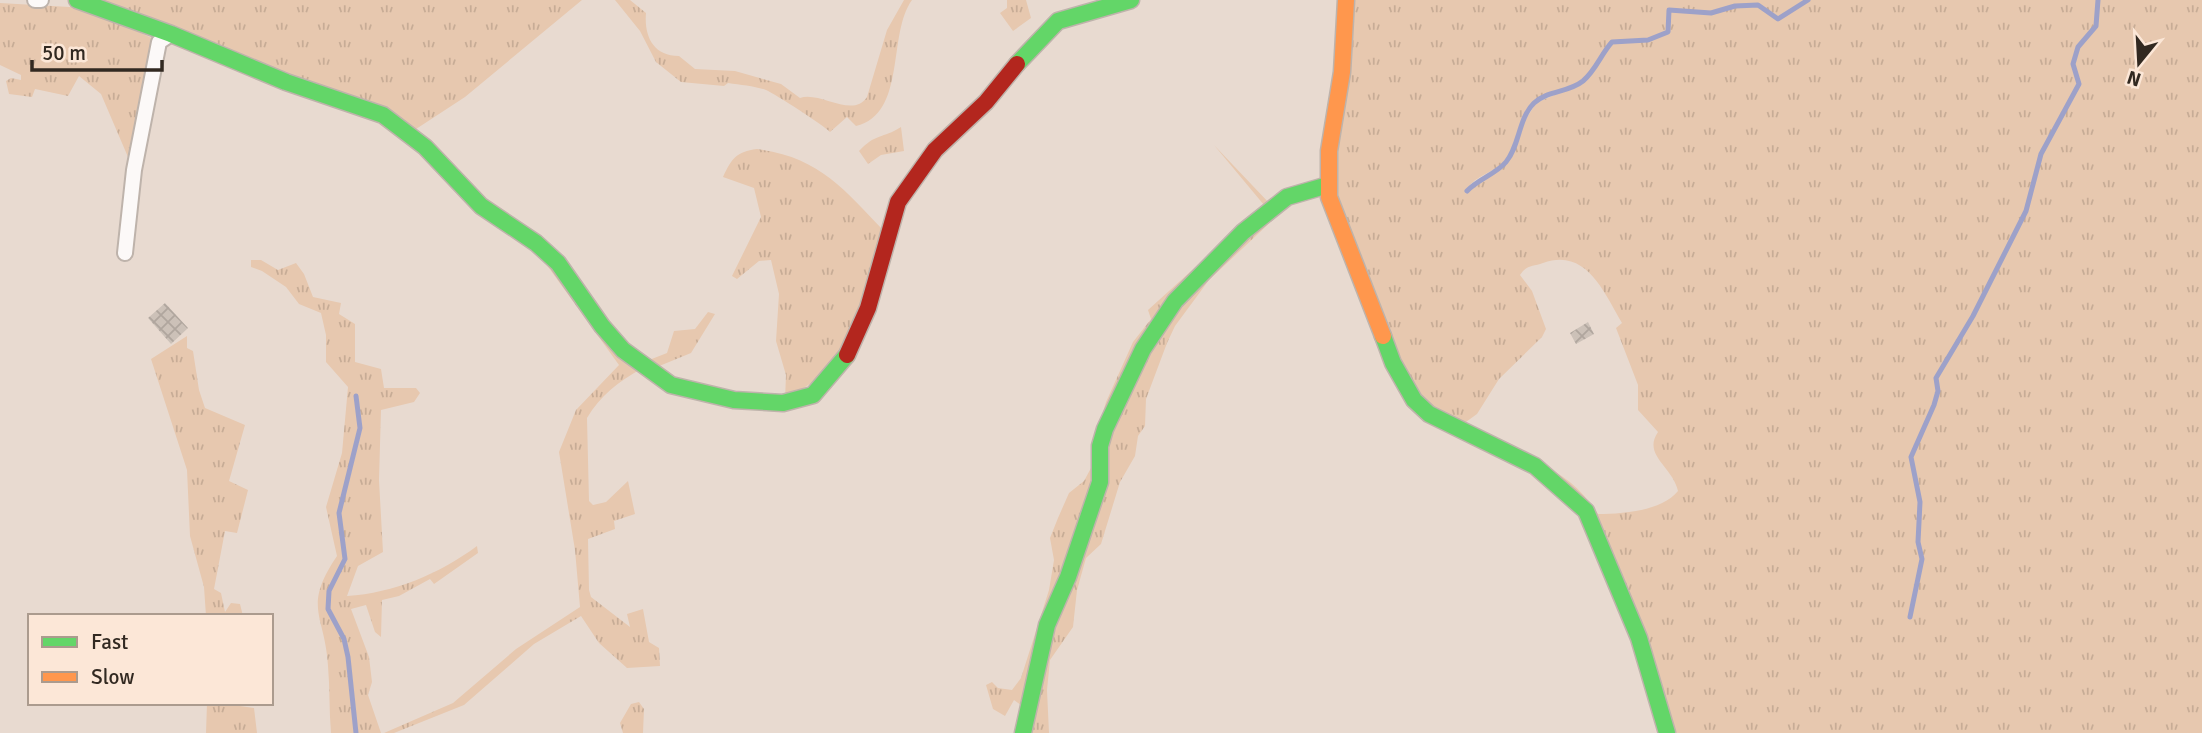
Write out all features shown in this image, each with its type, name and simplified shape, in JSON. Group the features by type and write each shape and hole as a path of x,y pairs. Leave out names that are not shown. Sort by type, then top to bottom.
{"street":[{"path":"35,0 41,0"},
{"path":"76,0 171,34 286,82 383,115 405,130 481,206 536,243 558,264 602,326 623,350 671,385 734,400 783,403 813,395 844,361 864,318 898,202 935,150 986,103 1030,49 1058,21 1131,0"},
{"path":"1346,0 1342,72 1329,150 1329,197 1393,363 1414,400 1452,428 1535,466 1573,496 1586,511 1639,638 1667,733"},
{"path":"125,253 134,170 150,79 159,42 171,34"},
{"path":"1023,733 1047,625 1068,577 1100,482 1100,446 1105,429 1143,349 1175,301 1243,232 1287,197 1328,185"}],"green space":[{"path":"94,0 582,0 465,97 413,131"},
{"path":"615,0 630,0 646,13 647,29 652,43 663,53 679,56 695,69 735,71 781,84 800,98 817,98 853,105 861,103 867,97 887,30 904,0 912,0 900,32 890,90 883,106 872,119 856,126 847,117 830,132 766,90 728,83 724,86 681,82 656,62 640,31"},
{"path":"1007,0 1026,0 1031,18 1013,31 1000,13 1007,8"},
{"path":"1350,0 1806,0 1778,18 1758,4 1734,5 1711,12 1668,9 1667,31 1648,39 1612,41 1602,54 1613,43 1648,41 1669,33 1670,11 1711,15 1735,7 1757,6 1778,20 1810,0 2098,0 2096,25 2077,46 2072,64 2078,84 2040,154 2026,210 1972,316 1935,378 1937,391 1931,410 1935,406 1939,391 1937,378 1974,317 2027,211 2041,154 2080,84 2074,64 2079,47 2097,26 2100,0 2202,0 2202,733 1672,733 1597,524 1537,462 1572,484 1598,514 1630,512 1652,507 1671,498 1678,491 1671,475 1656,454 1654,440 1658,432 1638,410 1638,385 1616,328 1622,323 1600,286 1592,275 1571,261 1558,260 1525,269 1520,275 1532,291 1546,329 1542,337 1499,379 1477,414 1459,427 1417,397 1334,196","holes":["1602,54 1596,69 1582,83 1536,103 1515,142 1526,111 1536,100 1579,82","1515,142 1507,162 1467,191 1473,182 1503,163","1924,426 1912,457 1921,502 1919,542 1923,560 1910,620 1921,560 1917,542 1919,502 1910,457"]},
{"path":"0,3 87,8 156,40 148,59 131,164 101,94 79,76 68,96 35,89 32,97 9,94 6,81 11,78 21,80 21,75 0,65"},
{"path":"901,127 904,151 881,155 868,164 859,151 875,139"},
{"path":"1214,145 1271,205 1173,299 1099,465 1025,708 1014,700 1005,716 993,709 986,685 992,682 998,688 1012,690 1021,678 1049,590 1054,560 1050,538 1069,493 1084,481 1091,468 1093,445 1106,402 1133,342 1151,319 1148,310 1264,205"},
{"path":"757,149 779,153 814,167 843,189 884,231 864,309 833,369 785,400 786,375 776,341 779,294 771,260 759,261 737,279 732,276 761,217 754,188 723,177 736,157"},
{"path":"1276,217 1209,280 1175,326 1146,399 1145,426 1138,436 1135,456 1120,482 1101,544 1086,558 1077,590 1073,627 1050,660 1047,690 1049,733 1028,733 1104,446 1146,351 1208,271"},
{"path":"533,246 641,369 611,390 587,418 589,501 593,505 606,502 628,481 635,514 614,521 615,529 588,539 589,590 591,597 630,627 627,614 643,609 649,642 659,648 660,666 627,668 599,643 581,616 534,644 464,705 394,733 384,733 453,703 516,649 580,607 575,550 559,452 576,410 619,365"},
{"path":"251,260 261,260 278,270 296,263 304,274 313,297 341,303 339,314 355,324 355,362 381,369 384,388 416,388 420,393 414,402 381,410 379,480 383,552 358,566 347,596 382,591 415,580 447,565 477,546 478,553 434,584 430,579 399,596 382,600 381,637 375,632 366,605 351,609 369,657 372,682 368,695 381,733 358,733 350,657 345,638 330,608 331,591 347,560 341,513 362,428 358,396 354,397 358,427 338,513 344,559 327,590 327,609 342,639 347,657 354,733 331,733 328,666 318,600 326,574 337,556 326,507 342,453 348,387 326,362 326,335 321,313 299,304 286,287 251,267"},
{"path":"708,312 715,314 691,353 652,369 644,362 667,353 674,331 695,329"},
{"path":"187,336 187,348 193,351 199,390 205,408 245,425 229,481 248,490 237,533 225,531 214,589 221,593 225,612 231,603 240,604 242,614 206,614 204,587 190,536 187,470 151,359"},
{"path":"639,702 644,709 643,733 623,733 620,723 631,704"},
{"path":"207,705 240,705 254,708 257,733 206,733"}],"building":[{"path":"165,303 188,328 171,344 148,318"},
{"path":"1588,322 1594,334 1576,344 1570,333"}],"waterway":[{"path":"1467,191 1506,162 1525,117 1534,103 1583,81 1612,42 1648,40 1668,32 1669,10 1711,13 1735,6 1758,5 1778,19 1808,0"},
{"path":"1910,617 1922,559 1918,542 1920,502 1911,457 1934,405 1938,391 1936,378 1973,316 2026,211 2041,154 2079,84 2073,64 2078,47 2096,26 2098,0"},
{"path":"356,396 360,428 339,513 345,559 329,591 328,609 344,639 356,733"}],"traffic: fast":[{"path":"77,0 171,34 286,82 383,115 425,147 481,206 536,243 558,263 602,326 623,350 671,385 734,400 783,403 813,395 847,355"},
{"path":"1017,64 1058,21 1131,0"},
{"path":"1023,733 1047,625 1068,577 1100,482 1100,446 1105,429 1143,349 1175,301 1243,232 1287,197 1328,185"},
{"path":"1383,336 1393,363 1414,400 1429,414 1535,466 1586,511 1639,638 1667,733"}],"traffic: slow":[{"path":"1346,0 1342,72 1329,151 1329,197 1383,336"}],"traffic: jam":[{"path":"847,355 868,308 898,202 935,150 986,102 1017,64"}]}
